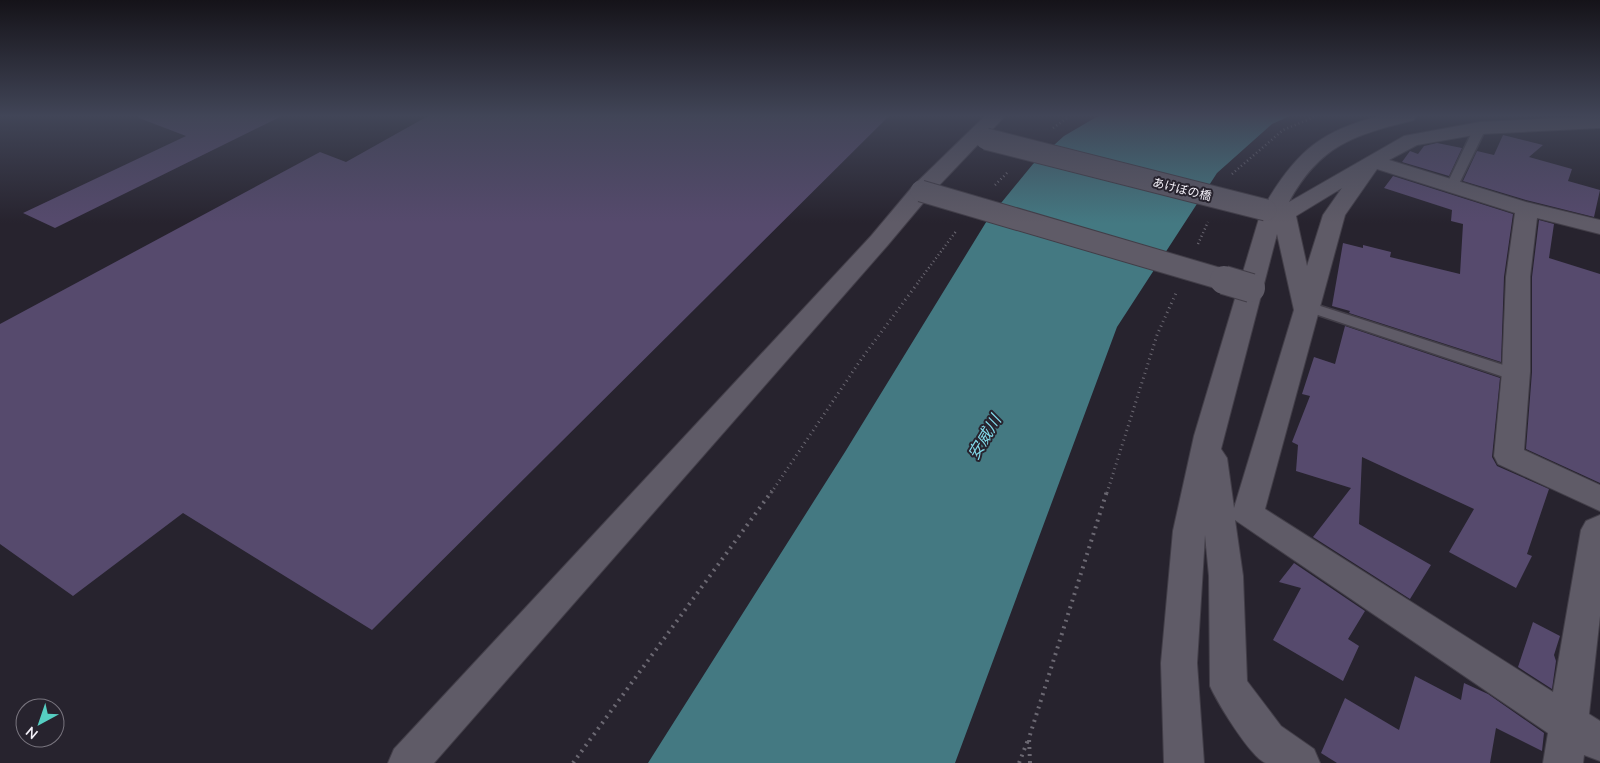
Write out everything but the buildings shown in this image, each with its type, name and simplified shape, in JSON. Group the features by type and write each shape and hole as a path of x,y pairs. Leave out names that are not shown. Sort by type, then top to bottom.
{"street":[{"path":"408,763 879,241 921,191 964,152"},
{"name":"あけぼの橋","path":"1059,152 1274,212"},
{"path":"1184,763 1179,663 1187,550 1189,531 1209,436 1274,212 1291,180 1303,164 1318,152"},
{"path":"1274,212 1389,152"},
{"path":"1372,161 1527,208 1600,226"},
{"path":"1372,161 1334,215 1248,514 1585,734"},
{"path":"921,191 1251,288"},
{"path":"1527,208 1518,277 1516,375 1509,456 1600,499"},
{"path":"1274,212 1307,309"},
{"path":"1209,436 1226,576 1229,686 1268,740 1300,763"},
{"path":"1563,763 1585,734 1576,662 1595,575 1596,530 1600,528"}],"lane":[{"path":"1452,186 1469,152"},
{"path":"1307,309 1516,375"}],"path":[{"path":"1228,178 1258,152"},
{"path":"993,188 1013,166"},
{"path":"1196,248 1212,213"},
{"path":"573,763 776,486 862,358 962,225"},
{"path":"1019,763 1029,738 1158,335 1177,291"},
{"path":"1029,738 1030,763"}],"water":[{"name":"安威川","path":"1047,152 1241,152 1217,173 1117,327 955,763 648,763 845,452 988,219 1033,164"}]}
